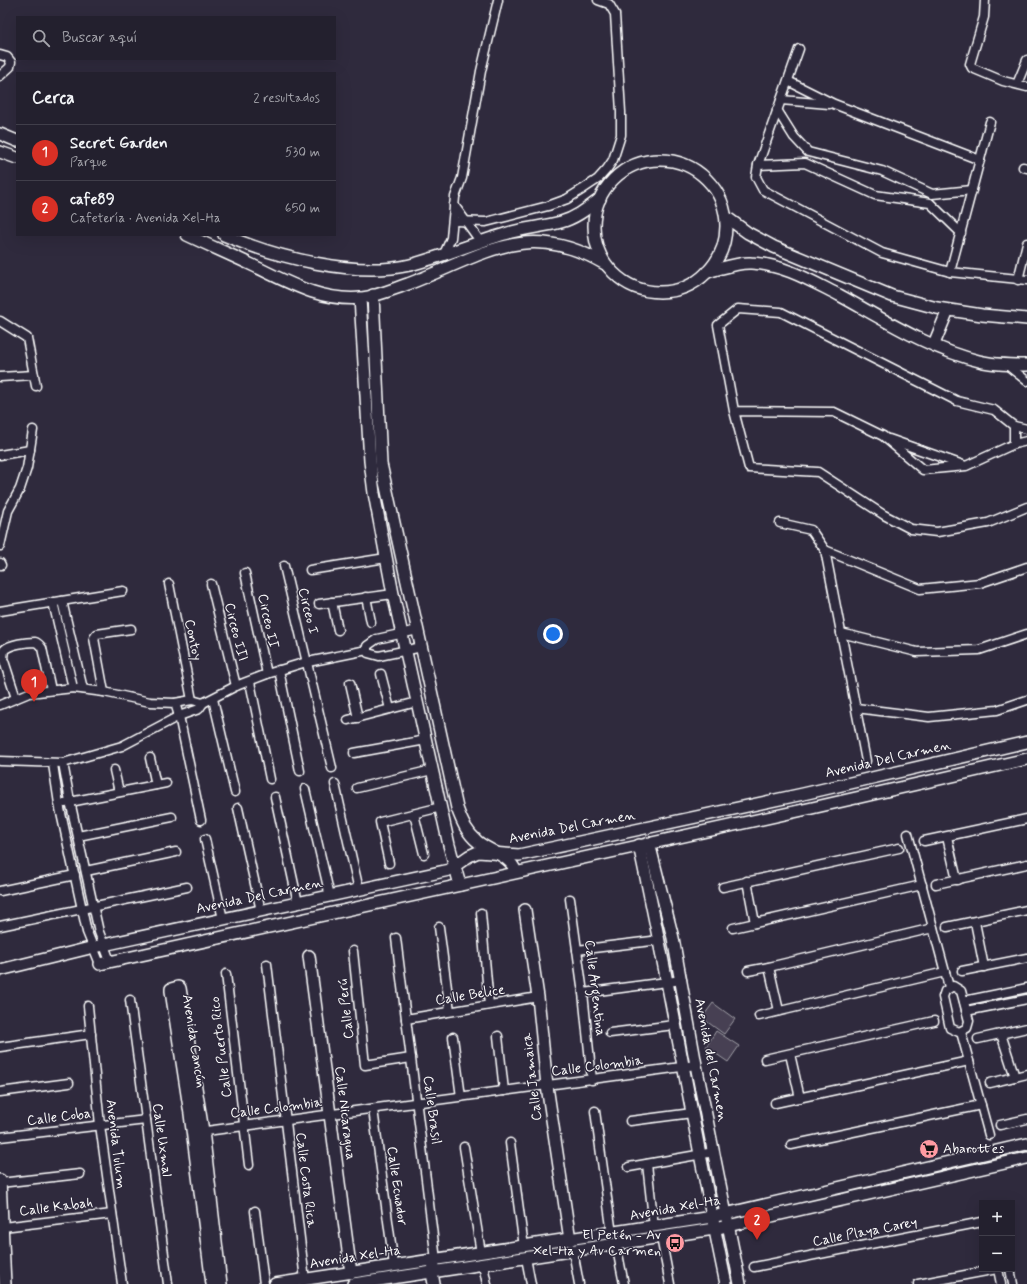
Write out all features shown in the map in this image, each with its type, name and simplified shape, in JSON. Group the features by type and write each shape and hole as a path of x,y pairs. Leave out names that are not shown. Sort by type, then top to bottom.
{"street":[{"path":"444,254 451,238 454,221 454,205 462,178 481,71 498,0"},
{"path":"454,221 464,220 486,222 548,206 567,198 598,179 613,160 621,135 615,14 609,4 598,0"},
{"path":"985,0 984,17 970,64 972,68 1027,87"},
{"path":"799,49 758,165 756,177 763,190 882,253 950,272 1027,280"},
{"path":"0,55 7,58 11,62 10,67 0,76"},
{"path":"1017,84 1027,60"},
{"path":"788,81 834,104 980,160"},
{"path":"781,100 834,104"},
{"path":"777,110 794,136 808,152 882,171 932,194 972,190"},
{"path":"950,272 990,122"},
{"path":"0,134 16,141"},
{"path":"0,152 16,158"},
{"path":"805,163 808,152"},
{"path":"188,236 309,292 340,297 360,298 372,295 416,281 484,253 507,246 529,242 550,243 572,247 605,264 622,281 642,290 663,293 683,288 702,278 717,261 725,240 726,217 719,195 706,177 686,165 664,160 642,162 621,172 606,188 597,206 594,227 597,248 605,264"},
{"path":"758,165 805,163 875,195 930,203 961,233"},
{"path":"227,236 269,252 298,260 358,268 409,266 480,241 525,228 562,222 582,212 601,199"},
{"path":"454,205 480,241"},
{"path":"726,217 748,233 774,247 861,285 892,296 948,310 982,316 1027,320"},
{"path":"1018,280 1027,243"},
{"path":"260,269 269,252"},
{"path":"707,272 750,263 779,267 812,281 951,352 980,361 1007,365 1027,365"},
{"path":"409,266 416,281"},
{"path":"372,295 381,464 388,504 399,545 460,815 464,826 471,835 479,843 509,860 516,872"},
{"path":"360,298 370,461 385,553 443,820 460,885"},
{"path":"1027,429 1014,426 994,410 957,401 781,312 738,309 718,325 734,411 749,468 818,472 884,515 911,529 937,532 988,523 1027,507"},
{"path":"934,344 948,310"},
{"path":"0,321 27,338 36,386"},
{"path":"1007,365 1027,380"},
{"path":"0,377 34,375"},
{"path":"734,411 834,412 883,436 966,466"},
{"path":"1014,426 1014,444"},
{"path":"0,546 8,511 20,489 30,450 33,430"},
{"path":"883,436 923,470 966,466 1014,444 1027,441"},
{"path":"0,455 30,450"},
{"path":"780,523 811,530 825,550 866,761"},
{"path":"310,570 385,553 399,545"},
{"path":"825,550 920,589 980,583 1027,567"},
{"name":"Circeo I","path":"284,566 332,768"},
{"name":"Circeo II","path":"244,573 267,674"},
{"name":"Contoy","path":"169,584 192,700"},
{"name":"Circeo III","path":"211,584 236,686"},
{"path":"0,611 123,591"},
{"path":"320,604 393,594"},
{"path":"366,597 371,622"},
{"path":"58,602 74,688"},
{"path":"58,602 83,689"},
{"path":"332,602 338,630"},
{"path":"104,692 94,638 97,634 131,629"},
{"path":"366,650 367,646 377,639 418,630"},
{"path":"841,633 916,652 979,650 1027,634"},
{"path":"16,698 3,658 4,650 8,646 35,642 40,645 42,648 51,690"},
{"path":"366,650 368,653 379,656 422,647"},
{"path":"0,705 29,693 74,688 104,692 150,702 174,703 192,700 203,702 213,699 236,686 279,670 308,662 366,650"},
{"path":"279,670 300,771"},
{"path":"381,674 390,710"},
{"path":"250,682 270,779"},
{"path":"350,683 358,718"},
{"path":"414,687 430,685"},
{"path":"213,699 235,792"},
{"path":"856,708 929,717 997,710 1027,700"},
{"path":"0,761 53,764 63,763 122,746 180,716 199,709 203,702"},
{"path":"348,720 418,702"},
{"path":"174,703 180,716 201,820"},
{"path":"354,753 426,740"},
{"name":"Avenida Del Carmen","path":"0,970 99,946 449,870 469,856 478,852 519,855 804,794 1027,742"},
{"path":"150,758 156,785"},
{"path":"63,763 70,802 94,906 99,946 105,963 812,808 1027,759"},
{"path":"949,760 952,776"},
{"path":"53,764 59,804 87,932 99,946"},
{"path":"114,770 119,792"},
{"path":"357,788 432,770"},
{"path":"59,804 166,783"},
{"path":"335,784 359,890"},
{"path":"305,789 330,896"},
{"path":"804,794 810,800 812,808"},
{"path":"275,797 298,903"},
{"path":"389,864 380,822 441,807"},
{"path":"238,808 261,911"},
{"path":"414,814 424,854"},
{"path":"443,820 460,815"},
{"path":"78,836 172,817"},
{"path":"924,842 1027,819"},
{"path":"908,834 949,987"},
{"path":"947,837 956,880"},
{"path":"205,839 223,919"},
{"name":"Avenida del Carmen","path":"644,844 663,894 682,980 696,1065 740,1284"},
{"name":"Avenida del Carmen","path":"644,844 650,897 660,940 682,1068 726,1284"},
{"path":"723,887 899,848"},
{"path":"86,871 176,852"},
{"path":"936,884 1027,864"},
{"path":"0,891 75,875"},
{"path":"747,881 755,923"},
{"path":"732,928 922,885"},
{"path":"0,926 187,888"},
{"path":"650,897 663,894"},
{"name":"Calle Argentina","path":"570,899 583,993 592,1080"},
{"name":"Calle Jamaica","path":"525,910 538,997 547,1086 570,1240"},
{"path":"947,927 1027,910"},
{"path":"481,913 489,1005"},
{"path":"975,922 984,967"},
{"path":"440,927 450,1011"},
{"path":"748,971 933,928"},
{"path":"166,932 169,949"},
{"name":"Calle Brasil","path":"396,938 436,1260 433,1278"},
{"path":"577,950 660,940"},
{"name":"Calle Perú","path":"352,951 365,1065 411,1058"},
{"name":"Calle Nicaragua","path":"309,956 351,1273"},
{"path":"962,971 1027,958"},
{"name":"Calle Costa Rica","path":"267,964 305,1280"},
{"path":"769,967 779,1011"},
{"path":"759,1016 945,972"},
{"name":"Calle Puerto Rico","path":"226,974 249,1165"},
{"path":"583,993 682,980"},
{"name":"Avenida Cancún","path":"197,1132 170,991 178,987 180,988 206,1200 221,1284"},
{"path":"949,987 959,988 964,1001 968,1024 965,1030 961,1032 953,1030 949,1025 943,996 944,990 949,987"},
{"path":"964,1001 1027,988"},
{"name":"Calle Belice","path":"406,1019 538,997"},
{"path":"966,1011 1027,999"},
{"name":"Calle Uxmal","path":"130,1000 168,1284"},
{"name":"Avenida Tulum","path":"88,1006 100,1125 122,1284"},
{"path":"765,1059 934,1021"},
{"path":"610,1033 674,1025"},
{"path":"978,1039 1027,1028"},
{"path":"961,1032 989,1135"},
{"path":"0,1047 91,1034"},
{"path":"1001,1034 1015,1077"},
{"path":"453,1036 461,1097"},
{"path":"498,1036 504,1091"},
{"path":"790,1054 800,1098"},
{"path":"775,1103 969,1061"},
{"name":"Calle Colombia","path":"197,1132 696,1065"},
{"path":"990,1083 1027,1074"},
{"path":"0,1092 69,1084"},
{"path":"791,1146 981,1105"},
{"name":"Calle Ecuador","path":"373,1109 394,1266"},
{"path":"595,1111 614,1239 624,1284"},
{"path":"630,1121 692,1113"},
{"path":"1000,1125 1027,1119"},
{"name":"Calle Coba","path":"0,1137 146,1120"},
{"path":"510,1143 524,1247"},
{"name":"Avenida Xel-Ha","path":"353,1284 433,1278 483,1265 573,1251 654,1227 726,1214 1027,1144"},
{"path":"464,1147 481,1253"},
{"path":"629,1167 714,1152"},
{"name":"Avenida Xel-Ha","path":"275,1284 570,1240 661,1237 714,1229 1027,1158"},
{"path":"647,1164 654,1227"},
{"path":"5,1284 2,1250 3,1227 0,1182 80,1174"},
{"name":"Avenida Cancún","path":"206,1200 212,1284"},
{"path":"255,1211 264,1284"},
{"name":"Calle Kabah","path":"3,1227 112,1214"},
{"name":"Calle Playa Carey","path":"754,1267 979,1223"},
{"path":"661,1237 670,1284"},
{"path":"573,1251 579,1284"},
{"path":"526,1258 531,1284"},
{"path":"483,1265 487,1284"},
{"path":"918,1284 981,1272"},
{"path":"998,1272 1001,1284"},
{"path":"1011,1272 1013,1284"}],"shaded area":[{"path":"713,1003 735,1019 724,1034 702,1018"},
{"path":"716,1031 739,1046 728,1062 706,1047"}],"place":[{"name":"Secret Garden","path":"34,702"},
{"name":"Abarottes","path":"929,1149"},
{"name":"cafe89","path":"757,1240"},
{"name":"El Petén - Av Xel-Ha y Av Carmen","path":"675,1243"}]}
